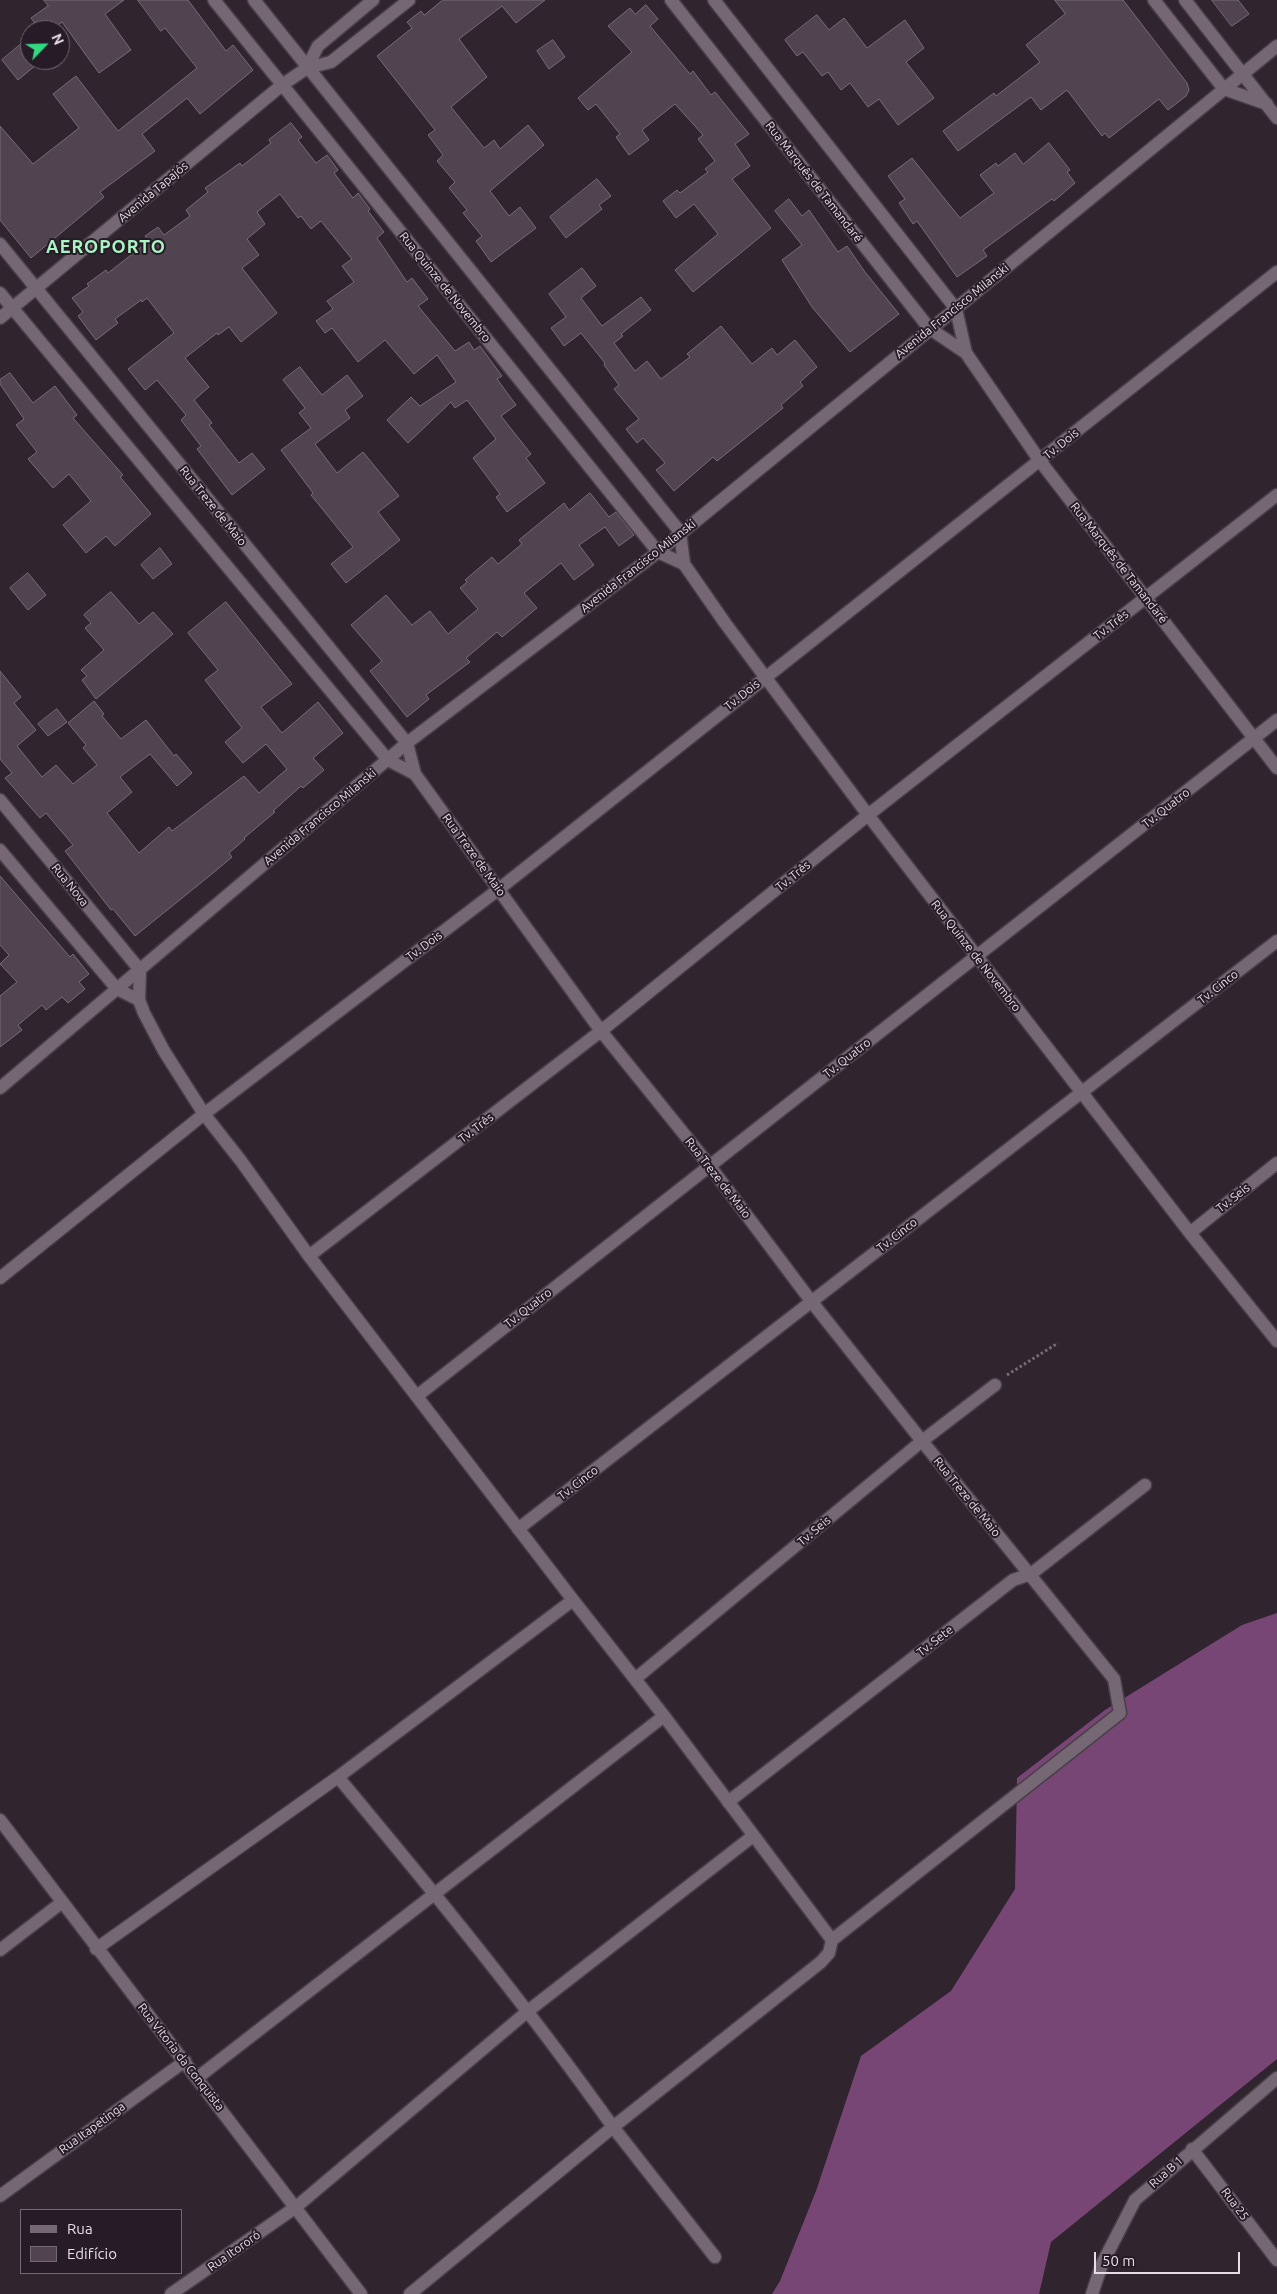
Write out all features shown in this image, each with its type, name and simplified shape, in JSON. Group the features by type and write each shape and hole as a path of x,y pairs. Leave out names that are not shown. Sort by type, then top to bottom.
{"street":[{"name":"Rua Quinze de Novembro","path":"214,0 658,552 684,564"},
{"path":"254,0 680,532"},
{"name":"Avenida Tapajós","path":"307,68 318,46 373,0"},
{"name":"Avenida Tapajós","path":"0,318 282,85 307,68 331,62 409,0"},
{"name":"Rua Marquês de Tamandaré","path":"671,0 929,328 966,354 1040,460 1277,768"},
{"name":"Rua Marquês de Tamandaré","path":"714,0 956,309 966,354"},
{"path":"1154,0 1224,89 1267,104"},
{"path":"1185,0 1277,118"},
{"name":"Avenida Francisco Milanski","path":"0,1088 407,743 658,552 929,328 956,309 1277,46"},
{"name":"Rua Treze de Maio","path":"0,244 407,743 415,774 601,1031 709,1165 811,1301 1114,1679 1120,1713 832,1940"},
{"name":"Tv. Dois","path":"0,1278 204,1114 499,889 1277,272"},
{"name":"Rua Treze de Maio","path":"0,293 388,760 415,774"},
{"name":"Tv. Três","path":"309,1256 601,1031 868,815 1277,495"},
{"name":"Rua Quinze de Novembro","path":"680,532 684,564 764,677 1190,1233 1277,1341"},
{"name":"Tv. Quatro","path":"416,1396 1277,720"},
{"name":"Rua Nova","path":"0,800 140,970"},
{"path":"0,850 117,989 139,1000"},
{"name":"Tv. Cinco","path":"518,1530 1277,941"},
{"path":"140,970 139,1000 156,1036 204,1114 241,1161 309,1256 518,1530 664,1716 832,1940 828,1953 823,1960 613,2126 410,2294"},
{"name":"Tv. Seis","path":"1190,1233 1277,1163"},
{"name":"Tv. Seis","path":"635,1679 922,1441 995,1385"},
{"name":"Tv. Sete","path":"728,1802 1013,1580 1031,1574 1145,1485"},
{"path":"96,1949 338,1777 573,1600"},
{"path":"197,2078 436,1895 664,1716"},
{"path":"338,1777 436,1895 528,2011 613,2126 715,2257"},
{"name":"Rua Vitoria da Conquista","path":"0,1820 96,1949 185,2061 361,2294"},
{"name":"Rua Itororó","path":"171,2294 296,2207 528,2011 753,1836"},
{"path":"0,1950 61,1903"},
{"name":"Rua Itapetinga","path":"0,2196 185,2061"},
{"name":"Rua B 1","path":"1092,2294 1102,2264 1135,2200 1192,2149 1277,2078"},
{"name":"Rua 25","path":"1192,2149 1277,2260"}],"path":[{"path":"995,1385 1011,1372 1058,1343"}],"shaded area":[{"path":"1277,1613 1277,2059 1051,2242 1039,2294 772,2294 780,2281 816,2191 861,2056 951,1991 1015,1889 1017,1778 1105,1710 1242,1625"}],"building":[{"path":"44,0 124,0 105,14 131,50 99,73 70,33 70,20 32,20 31,18 48,6"},
{"path":"138,0 188,0 226,51 233,45 253,70 200,114 187,98 142,134 155,151 100,192 104,197 31,258 0,220 0,126 33,164 79,128 53,94 76,76 118,131 197,68 165,28 161,31"},
{"path":"443,0 545,0 516,23 502,6 459,39 487,77 451,107 484,148 494,140 500,149 528,125 544,145 490,191 509,216 520,207 536,228 491,262 476,241 482,236 463,213 467,210 449,188 455,182 437,161 443,155 428,135 435,130 377,56 412,28 407,22 421,11 424,15"},
{"path":"1055,0 1123,0 1187,83 1189,90 1186,96 1168,110 1159,99 1109,138 1105,133 1102,136 1067,90 1041,110 1031,97 958,151 943,131 994,93 996,96 1040,62 1026,45 1065,14"},
{"path":"1212,0 1238,0 1249,14 1232,26"},
{"path":"646,5 658,19 650,26 690,74 693,71 711,95 715,92 749,134 735,144 750,166 732,179 771,228 693,292 675,270 718,234 694,204 676,218 663,201 677,190 680,193 708,172 705,169 715,161 698,139 703,135 675,104 642,130 649,140 629,155 616,137 620,134 596,104 588,110 578,98 632,52 608,26 630,8 635,14"},
{"path":"817,15 829,30 844,18 867,48 905,20 924,48 906,62 934,98 898,125 879,99 868,107 850,83 841,90 828,72 822,76 803,52 797,56 785,40"},
{"path":"553,40 565,57 549,69 537,51"},
{"path":"20,45 20,70 30,70 18,80 2,60"},
{"path":"291,123 302,137 298,140 316,163 327,155 338,170 334,173 353,198 358,193 370,209 368,211 384,232 377,238 407,282 412,278 428,299 418,306 455,351 469,342 474,350 480,346 502,376 497,379 516,405 501,416 531,454 526,458 545,483 507,512 496,497 500,494 473,458 496,439 467,400 455,408 451,402 408,443 387,420 411,397 420,406 456,382 437,355 414,374 385,340 358,362 332,328 325,333 316,321 333,309 327,301 354,282 342,266 352,259 321,221 311,229 301,216 298,218 280,194 257,212 265,224 247,239 259,255 242,268 277,313 241,342 229,327 218,335 217,333 185,358 209,387 194,400 212,423 209,425 239,463 252,453 265,469 232,495 197,449 201,446 181,420 186,415 157,380 145,390 128,369 174,333 147,298 142,302 141,300 115,319 118,323 96,340 78,316 83,312 72,298 89,286 87,284 106,270 108,273 149,241 145,236 158,227 164,235 190,216 186,210 208,192 205,188 240,163 242,166 271,143 269,140"},
{"path":"1049,143 1070,170 1067,172 1075,183 1054,201 1052,199 983,250 987,256 957,277 917,221 913,224 899,203 905,199 888,176 912,158 960,218 994,193 980,175 996,163 998,166 1015,153 1023,164"},
{"path":"597,179 611,196 599,205 602,209 566,238 550,217"},
{"path":"789,199 802,216 809,210 838,252 847,246 899,314 850,352 812,307 782,260 802,245 775,211"},
{"path":"582,268 596,286 581,298 602,326 641,297 651,310 621,334 623,336 614,343 635,371 647,361 661,379 690,357 687,354 721,326 752,364 772,348 777,355 795,340 817,367 800,382 803,386 781,405 783,408 717,461 713,457 674,491 656,470 665,463 643,438 637,443 626,429 639,419 614,389 619,385 604,365 605,363 581,333 564,346 551,328 566,317 549,294"},
{"path":"300,367 322,395 347,375 363,396 345,410 350,418 315,444 337,473 363,452 399,496 378,512 400,540 346,583 331,564 353,547 311,495 313,493 281,450 311,428 299,413 305,408 283,380"},
{"path":"10,373 33,403 55,386 77,415 73,418 123,475 120,477 151,514 115,546 106,536 86,553 63,525 91,501 69,474 53,488 28,459 37,452 16,425 24,419 0,384 0,380"},
{"path":"590,493 609,517 616,512 634,535 619,546 605,527 579,545 594,565 574,580 561,563 524,593 537,608 502,637 497,632 466,658 470,662 426,695 429,699 407,717 370,671 382,661 351,625 386,595 412,625 430,611 448,634 478,609 460,588 467,582 465,580 492,557 498,564 522,544 519,540 564,503 569,510"},
{"path":"160,548 172,564 153,579 141,565"},
{"path":"28,573 46,595 28,610 10,588"},
{"path":"111,592 139,624 153,612 173,634 96,699 82,680 87,676 81,670 104,650 85,628 91,623 84,615"},
{"path":"226,602 292,684 261,707 282,733 318,702 343,733 313,758 324,770 303,788 301,786 273,811 275,812 244,838 229,853 232,857 135,936 113,909 111,910 65,851 73,845 46,813 40,818 5,778 12,773 0,759 0,671 21,697 14,703 36,730 17,746 42,777 56,765 73,784 97,765 83,748 86,745 68,723 94,701 104,714 102,716 121,739 146,720 174,756 176,754 192,773 177,786 150,754 120,777 132,792 107,813 139,853 169,827 172,831 244,776 259,793 287,769 266,744 243,763 225,742 242,728 205,680 218,670 188,633"},
{"path":"57,709 67,722 48,736 38,724"},
{"path":"0,876 70,957 73,954 89,974 79,982 85,989 68,1003 62,997 46,1010 42,1005 18,1025 22,1030 0,1047 0,996 17,982 0,964 9,955 0,945"}],"district":[{"name":"AEROPORTO","path":"106,247"}]}
